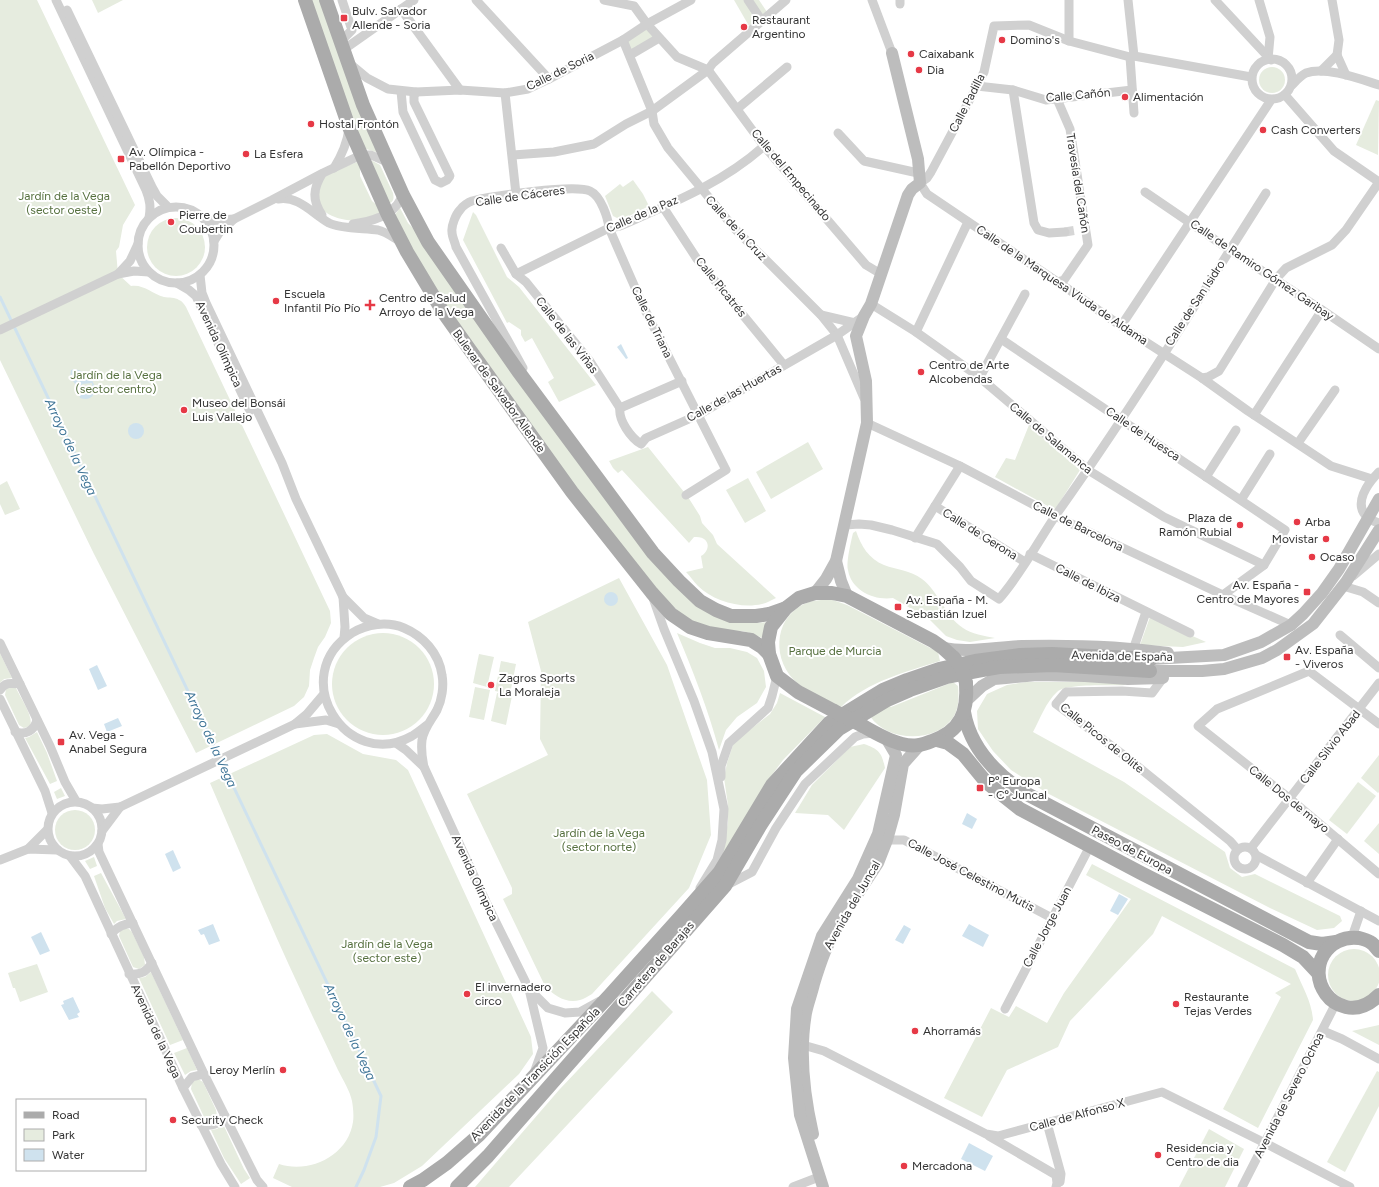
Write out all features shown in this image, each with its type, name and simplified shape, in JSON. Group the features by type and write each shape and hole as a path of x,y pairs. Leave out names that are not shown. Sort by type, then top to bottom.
{"main road":[{"name":"Bulevar de Salvador Allende","path":"305,0 349,127 361,155 387,213 443,312 572,492 652,593 671,614 690,627 708,633 751,640 762,647 769,654"},
{"path":"326,0 362,105 403,195 428,242 518,371 653,553 700,601 716,610 731,616 756,616 769,614 786,608"},
{"path":"815,593 800,598 786,608 771,626 768,642 769,654 777,676 834,721 863,726 901,744 919,746 937,740 949,733 958,725 966,706"},
{"name":"Paseo de Europa","path":"815,593 832,593 847,596 933,641 954,658 962,668 966,683 966,725 976,745 995,769 1011,784 1025,793 1309,942 1322,944 1336,942"},
{"name":"Avenida de España","path":"834,721 910,690 947,677 999,667 1053,665 1151,665"},
{"name":"Carretera de Barajas","path":"457,1187 488,1156 725,886 760,826 796,771 834,721"},
{"name":"Carretera de Barajas","path":"682,915 718,873 772,785 834,721"},
{"name":"Paseo de Europa","path":"937,740 948,743 963,754 986,782 1020,808 1090,846 1283,945 1303,957 1318,974"},
{"name":"Avenida de la Transición Española","path":"410,1187 423,1180 447,1163 479,1136 682,915"},
{"path":"1377,1000 1360,1007 1351,1008 1336,1003 1329,998 1322,988 1318,974 1322,956 1336,942 1352,937 1364,939 1371,942 1379,951"}],"street":[{"path":"56,0 146,190 150,200 151,209 149,218"},
{"path":"63,0 156,196 168,207"},
{"path":"342,0 352,30 344,51"},
{"path":"344,51 414,0"},
{"path":"476,0 549,79"},
{"path":"604,0 633,3 647,24 677,57 708,70"},
{"name":"Calle de Soria","path":"344,51 367,78 388,89 416,92 460,90 505,93 528,89 549,79 623,40 647,24 691,0"},
{"path":"748,0 762,21"},
{"path":"513,155 554,152 594,144 626,124 652,111 708,70 786,0"},
{"path":"815,593 826,579 836,561 867,423 866,381 856,336 859,320 871,304 908,195 919,178 918,159 892,54 872,0"},
{"path":"1069,0 1069,41 1132,57 1251,77"},
{"path":"1128,0 1134,113"},
{"path":"1215,0 1269,59 1282,62 1288,66 1291,72 1292,85"},
{"path":"1259,0 1270,37 1269,59"},
{"path":"1332,0 1339,40 1337,55 1346,75"},
{"path":"401,9 460,90"},
{"name":"Calle Padilla","path":"919,178 927,178 931,172 984,72 994,26 1029,25 1069,41"},
{"path":"630,55 659,38"},
{"name":"Calle de la Cruz","path":"623,40 652,111 654,124 668,148 734,229 822,315 837,335 866,403"},
{"path":"1321,71 1337,55"},
{"path":"1269,59 1259,64 1255,68 1251,77 1255,91 1271,100 1281,98 1285,95 1301,76 1308,73 1321,71 1346,75 1379,85"},
{"path":"737,109 787,67"},
{"name":"Calle del Empecinado","path":"708,70 764,146 866,265 882,274"},
{"name":"Calle Cañón","path":"977,86 1013,90 1046,100 1132,90"},
{"path":"1013,90 1034,223 1038,230 1049,233 1064,232"},
{"path":"401,91 403,112 435,180 441,183 447,180 450,176 414,102 416,92"},
{"path":"505,93 513,155 516,194"},
{"path":"1202,378 1208,377 1218,371 1276,279 1286,268 1332,245 1346,230 1379,182 1334,151 1285,95"},
{"name":"Travesía del Cañón","path":"1057,282 1064,280 1088,245 1081,229 1070,129 1058,99"},
{"path":"1121,326 1189,221 1271,100"},
{"path":"334,168 344,151 348,140 349,127"},
{"path":"838,133 864,162 919,178"},
{"name":"Calle de la Paz","path":"516,274 609,228 620,226 663,207 700,188 730,171 754,155 764,146"},
{"path":"214,240 219,233 234,219 361,155 371,155 388,162"},
{"path":"323,173 317,182 314,192 316,206 323,218"},
{"name":"Calle de la Marquesa Viuda de Aldama","path":"919,178 928,194 968,222 1331,466 1375,478"},
{"name":"Calle de Cáceres","path":"557,424 511,348 456,247 451,232 460,210 471,202 516,194 580,189 591,191 598,198 608,219 609,228"},
{"name":"Calle de Ramiro Gómez Garibay","path":"1145,192 1379,349"},
{"name":"Calle de San Isidro","path":"915,538 937,544 960,567 971,581 999,599 1012,584 1027,558 1055,516 1122,420 1163,353 1266,193"},
{"path":"339,226 368,222 380,217 396,206 403,195"},
{"path":"272,200 285,198 297,202 330,223 339,226 380,230 403,243"},
{"path":"118,274 130,261 144,225 149,218 155,212 168,207 175,206 188,208 199,214 212,230 214,247 212,258 207,268 200,275 194,279 177,283 164,281 149,272 140,257 138,243"},
{"name":"Calle Picatrés","path":"663,207 698,259 784,365"},
{"path":"206,221 234,219"},
{"path":"916,332 968,222"},
{"name":"Calle de Triana","path":"609,228 644,308 726,470 686,494"},
{"name":"Calle de las Viñas","path":"501,248 516,274 526,282 589,360 620,408"},
{"path":"0,330 118,274 134,271 149,272"},
{"name":"Avenida Olímpica","path":"200,275 202,293 206,303 343,598 345,620 344,638"},
{"name":"Avenida Olímpica","path":"177,283 196,296 276,466 296,499"},
{"path":"980,377 1025,294"},
{"name":"Calle de Salamanca","path":"871,304 916,332 980,377 1088,470 1164,517 1264,564"},
{"path":"1254,415 1322,310"},
{"path":"822,315 859,320"},
{"name":"Calle de las Huertas","path":"620,408 619,413 621,420 636,441 641,444 646,438 698,415 837,335 859,320"},
{"name":"Calle de Huesca","path":"1001,339 1285,530 1264,564"},
{"path":"620,408 682,381"},
{"path":"1298,444 1335,390"},
{"name":"Calle de Barcelona","path":"867,423 960,466 1055,516 1223,595 1291,625"},
{"path":"1206,477 1236,430"},
{"path":"1241,500 1270,454"},
{"path":"845,525 871,525 915,538 960,466"},
{"path":"1379,472 1364,489 1361,498 1362,509 1368,518 1379,523"},
{"name":"Avenida de España","path":"1151,665 1195,657 1224,655 1269,638 1291,625 1322,593 1339,569 1379,499"},
{"name":"Calle de Gerona","path":"936,506 1027,558"},
{"name":"Avenida de España","path":"1151,665 1202,671 1224,669 1262,658 1277,650 1313,624 1344,584 1379,530"},
{"path":"1379,554 1344,584 1363,592 1379,603"},
{"name":"Calle de Ibiza","path":"1027,558 1190,633"},
{"path":"836,561 841,581 847,596"},
{"path":"1223,595 1264,564"},
{"path":"652,593 664,629 694,701 707,737 712,752 724,808 722,840 717,860 682,915"},
{"name":"Avenida Olímpica","path":"343,598 364,618 378,624"},
{"path":"1133,650 1146,612"},
{"path":"378,624 396,625 413,632 427,643 437,657 442,675 442,693 437,710 427,725 412,736 396,742 381,744 366,741 353,736 339,724 330,710 324,694 324,678 327,663 334,649 344,638 360,628 378,624"},
{"path":"1340,635 1379,668"},
{"path":"0,643 65,782 76,801"},
{"path":"943,648 959,650 1008,646 1062,645 1158,651 1195,657"},
{"path":"966,706 982,686 994,679 1037,675 1128,679 1163,678 1202,671"},
{"name":"Calle Dos de mayo","path":"1360,709 1309,671 1217,709 1198,726 1289,798 1379,874"},
{"path":"722,798 721,766 729,743 768,708 777,676"},
{"name":"Calle Picos de Olite","path":"1163,678 1152,693 1122,691 1066,692 1056,704 1121,753 1230,841 1237,849"},
{"name":"Calle Silvio Abad","path":"1253,852 1289,798 1379,683"},
{"path":"0,690 7,684 20,684"},
{"path":"92,808 102,809 120,807 295,724 307,714 324,694"},
{"path":"0,699 45,791 52,813"},
{"path":"1360,709 1379,724"},
{"path":"15,732 29,732 33,729 37,720"},
{"path":"295,724 326,720 339,724"},
{"name":"Avenida Olímpica","path":"427,725 422,739 424,767 489,909 529,989 543,1048 534,1072 520,1091"},
{"path":"725,886 752,872 776,828 805,784 855,737 863,734 881,735"},
{"name":"Avenida del Juncal","path":"821,1182 800,1115 794,1058 797,1009 822,936 858,879 878,834 896,755 881,735"},
{"name":"Avenida Olímpica","path":"396,742 424,767"},
{"name":"Avenida del Juncal","path":"830,1187 819,1155 809,1116 803,1080 803,1045 806,1012 821,959 828,941 869,879 878,863 887,840 894,815 902,764 919,746"},
{"path":"57,850 52,844 47,830 52,813 59,806 67,802 82,802 92,808 98,814 102,822 102,831 98,844 99,852 204,1074 257,1180 263,1187"},
{"path":"102,831 120,807"},
{"path":"28,850 47,830"},
{"path":"1307,883 1338,839"},
{"name":"Calle José Celestino Mutis","path":"887,840 904,840 1052,918"},
{"path":"0,860 28,850 57,850 70,856 78,856 86,854 98,844"},
{"name":"Calle Jorge Juan","path":"1005,1009 1090,846"},
{"path":"1253,852 1256,862 1254,866 1243,870 1236,866 1234,856 1237,849 1243,847 1253,852 1307,883 1379,921"},
{"name":"Avenida de la Vega","path":"70,856 85,876 183,1088 221,1164 235,1187"},
{"path":"1352,937 1361,911"},
{"path":"111,934 116,928 133,923"},
{"name":"Avenida de la Vega","path":"130,974 142,973 148,969 152,963"},
{"name":"Avenida Olímpica","path":"529,989 548,1008 565,1013 580,1012 609,996"},
{"name":"Avenida de Severo Ochoa","path":"1242,1187 1336,1003"},
{"path":"1323,1031 1342,1039 1379,1059"},
{"name":"Calle de Alfonso X","path":"803,1045 824,1051 986,1134 998,1136 1162,1092 1350,1187"},
{"name":"Avenida de la Vega","path":"183,1088 192,1077 204,1074"},
{"path":"201,1125 210,1126 216,1124 225,1116"},
{"path":"1047,1123 1061,1174 1057,1187"},
{"path":"986,1134 1056,1175 1057,1187"},
{"path":"793,1187 821,1182"}],"green space":[{"name":"Jardín de la Vega (sector centro)","path":"0,0 37,0 135,205 123,225 119,247 116,251 118,274 131,286 140,286 160,296 177,299 186,307 330,611 331,623 325,637 318,647 310,670 309,686 304,697 294,706 196,753 94,554 0,360"},
{"path":"92,0 123,0 98,13"},
{"path":"311,0 321,0 379,153 363,148"},
{"path":"734,0 759,0 767,12 749,26"},
{"path":"646,26 658,38 631,54 625,40"},
{"path":"1272,67 1281,71 1285,80 1281,89 1272,93 1263,89 1259,80 1263,71"},
{"path":"1376,100 1379,101 1378,155 1356,145"},
{"path":"371,160 380,165 393,193 394,196 392,202 389,204"},
{"path":"357,162 360,166 360,176 372,201 379,207 381,213 357,221 341,219 326,212 321,207 319,201 321,182 326,176"},
{"path":"633,180 649,206 621,220 613,216 605,196 620,184 623,187"},
{"path":"400,208 408,223 421,236 686,593 755,623 769,622 765,639 742,631 730,631 697,624 685,617 667,601 590,508 441,300 394,216"},
{"path":"473,212 476,215 507,277 519,287 596,385 559,402 548,382 554,378 532,338 525,342 521,335 521,330 509,322 507,323 463,240"},
{"path":"170,218 182,218 197,226 205,241 205,253 197,268 182,276 170,276 155,268 147,253 147,241 155,226"},
{"path":"1029,425 1080,470 1055,510 995,477 1006,458 1015,460"},
{"path":"808,442 823,469 771,499 756,472"},
{"path":"648,447 688,497 700,516 702,523 713,535 717,544 776,598 762,604 736,604 719,600 711,596 695,583 686,572 703,568 701,556 705,553 708,546 706,541 699,537 694,537 689,543 622,470 618,473 609,461"},
{"path":"748,478 766,511 745,523 726,490"},
{"path":"7,481 20,509 5,515 0,504 0,485"},
{"path":"856,531 860,542 870,556 884,565 908,572 922,579 933,590 951,617 963,628 983,636 995,638 970,642 957,640 946,636 929,619 893,598 878,598 864,593 854,583 848,570 849,552 853,533"},
{"name":"Jardín de la Vega (sector norte)","path":"619,578 667,665 707,780 711,835 689,888 592,994 582,1000 570,1001 552,993 545,986 503,899 512,894 512,888 467,794 548,755 540,739 541,671 528,622"},
{"name":"Parque de Murcia","path":"830,599 847,605 938,652 940,661 888,678 875,684 863,690 841,707 809,691 793,679 786,669 781,659 779,647 780,636 783,625 789,616 798,608 811,601"},
{"path":"1150,617 1206,642 1183,647 1140,645"},
{"path":"383,633 403,637 419,648 430,664 434,684 430,704 419,720 403,731 383,735 363,731 347,720 336,704 332,684 336,664 347,648 363,637"},
{"path":"677,633 715,648 730,648 747,652 757,658 764,671 766,687 757,703 737,717 726,730 719,750 700,690"},
{"path":"0,653 12,678 4,679 0,683"},
{"path":"479,654 494,657 487,687 473,683"},
{"path":"501,661 516,664 510,694 495,691"},
{"path":"953,682 958,686 956,712 952,719 944,727 933,733 922,736 898,735 887,731 877,724 870,716 888,705 891,707"},
{"path":"1026,682 1124,682 1125,685 1079,686 1062,689 1053,696 1033,732 1124,782 1225,852 1230,868 1242,877 1255,874 1340,916 1342,921 1334,928 1317,930 1270,908 1047,793 1011,770 993,751 978,729 977,711 987,694 1007,685"},
{"path":"10,687 16,688 25,704 30,718 30,726 24,728 19,725 5,695 6,689"},
{"path":"475,687 490,690 484,720 469,717"},
{"path":"497,693 512,696 506,725 491,721"},
{"path":"780,693 825,717 783,760 766,783 719,864 728,822 728,805 724,778 734,742 770,714 777,703"},
{"path":"37,732 47,753 57,781 50,784 25,738"},
{"name":"Jardín de la Vega (sector este)","path":"327,734 363,754 396,760 408,770 531,1037 533,1054 519,1074 422,1166 394,1183 380,1187 292,1187 273,1178 279,1164 303,1166 314,1164 325,1160 335,1153 344,1144 350,1134 353,1122 352,1101 348,1089 278,940 210,783 314,735"},
{"path":"864,744 879,752 883,759 885,768 844,830 828,815 795,813 812,785 850,747"},
{"path":"1379,755 1379,792 1378,793 1361,778"},
{"path":"1358,782 1376,796 1347,834 1329,820"},
{"path":"61,788 65,796 57,799 54,792"},
{"path":"75,810 89,816 95,830 89,844 75,850 61,844 55,830 61,816"},
{"path":"1379,823 1379,854 1364,841"},
{"path":"94,857 97,866 90,869 85,861"},
{"path":"1092,864 1295,969 1309,1000 1313,1020 1258,1128 1223,1109 1281,997 1275,993 1291,984 1162,916 1153,934 1070,1021 1058,1047 1007,1070 982,1117 944,1098 991,1008 1009,1017 1016,1006 1047,1023 1064,993 1131,899 1086,875"},
{"path":"101,873 126,919 117,921 114,924 105,908 94,876"},
{"path":"126,928 132,932 144,957 145,965 139,969 133,967 119,936 120,931"},
{"path":"1354,949 1364,951 1372,957 1378,965 1380,975 1378,985 1372,993 1364,999 1354,1001 1344,999 1336,993 1330,985 1328,975 1330,965 1336,957 1344,951"},
{"path":"37,964 48,992 20,1002 8,973"},
{"path":"151,972 183,1040 170,1045 139,978 145,977"},
{"path":"652,991 673,1012 509,1187 475,1187 559,1090"},
{"path":"1379,1025 1379,1045 1352,1031"},
{"path":"187,1048 197,1070 191,1071 185,1075 174,1053"},
{"path":"1377,1071 1379,1072 1379,1106 1345,1172 1327,1162"},
{"path":"198,1079 203,1082 216,1110 217,1117 214,1120 207,1120 204,1117 191,1089 192,1082"},
{"path":"223,1124 244,1169 250,1178 241,1184 224,1158 211,1130 217,1129"},
{"path":"1209,1129 1244,1149 1225,1187 1179,1187"}],"water":[{"path":"621,344 628,358 626,359 617,347"},
{"path":"74,369 83,372 89,376 95,388 92,397 87,399 80,398 78,388 71,378 71,370","holes":["92,383 93,392 82,393 82,384"]},
{"path":"136,423 143,428 144,431 139,438 136,439 129,434 128,431 133,424"},
{"path":"608,592 614,592 618,596 618,602 614,606 608,606 604,602 604,596"},
{"path":"97,665 107,686 98,690 89,669"},
{"path":"118,718 122,726 107,732 104,724"},
{"path":"967,813 977,819 972,829 962,824"},
{"path":"173,850 181,868 173,872 165,854"},
{"path":"1119,894 1128,899 1118,915 1110,911"},
{"path":"213,924 220,941 209,945 204,934 201,935 198,930"},
{"path":"969,924 989,935 983,947 962,936"},
{"path":"904,925 911,929 903,944 895,940"},
{"path":"41,932 50,951 40,955 31,937"},
{"path":"73,997 80,1012 77,1014 79,1017 69,1020 61,1005 64,1004 63,1001"},
{"path":"969,1143 993,1156 985,1171 961,1159"}],"waterway":[{"name":"Arroyo de la Vega","path":"0,297 381,1096 376,1137 356,1187"}],"tunnel":[{"path":"1065,232 1077,230"}],"place":[{"name":"Bulv. Salvador Allende - Soria","path":"344,18"},
{"name":"Restaurant Argentino","path":"744,27"},
{"name":"Domino's","path":"1002,40"},
{"name":"Caixabank","path":"911,54"},
{"name":"Dia","path":"919,70"},
{"name":"Alimentación","path":"1125,97"},
{"name":"Hostal Frontón","path":"311,124"},
{"name":"Cash Converters","path":"1263,130"},
{"name":"La Esfera","path":"246,154"},
{"name":"Av. Olímpica - Pabellón Deportivo","path":"121,159"},
{"name":"Pierre de Coubertin","path":"171,222"},
{"name":"Escuela Infantil Pío Pío","path":"276,301"},
{"name":"Centro de Salud Arroyo de la Vega","path":"370,305"},
{"name":"Centro de Arte Alcobendas","path":"921,372"},
{"name":"Museo del Bonsái Luis Vallejo","path":"184,410"},
{"name":"Arba","path":"1297,522"},
{"name":"Plaza de Ramón Rubial","path":"1240,525"},
{"name":"Movistar","path":"1326,539"},
{"name":"Ocaso","path":"1312,557"},
{"name":"Av. España - Centro de Mayores","path":"1307,592"},
{"name":"Av. España - M. Sebastián Izuel","path":"898,607"},
{"name":"Av. España - Viveros","path":"1287,657"},
{"name":"Zagros Sports La Moraleja","path":"491,685"},
{"name":"Av. Vega - Anabel Segura","path":"61,742"},
{"name":"Pº Europa - Cº Juncal","path":"980,788"},
{"name":"El invernadero circo","path":"467,994"},
{"name":"Restaurante Tejas Verdes","path":"1176,1004"},
{"name":"Ahorramás","path":"915,1031"},
{"name":"Leroy Merlín","path":"283,1070"},
{"name":"Security Check","path":"173,1120"},
{"name":"Residencia y Centro de dia","path":"1158,1155"},
{"name":"Mercadona","path":"904,1166"}],"park label":[{"name":"Jardín de la Vega (sector oeste)","path":"64,203"}]}
